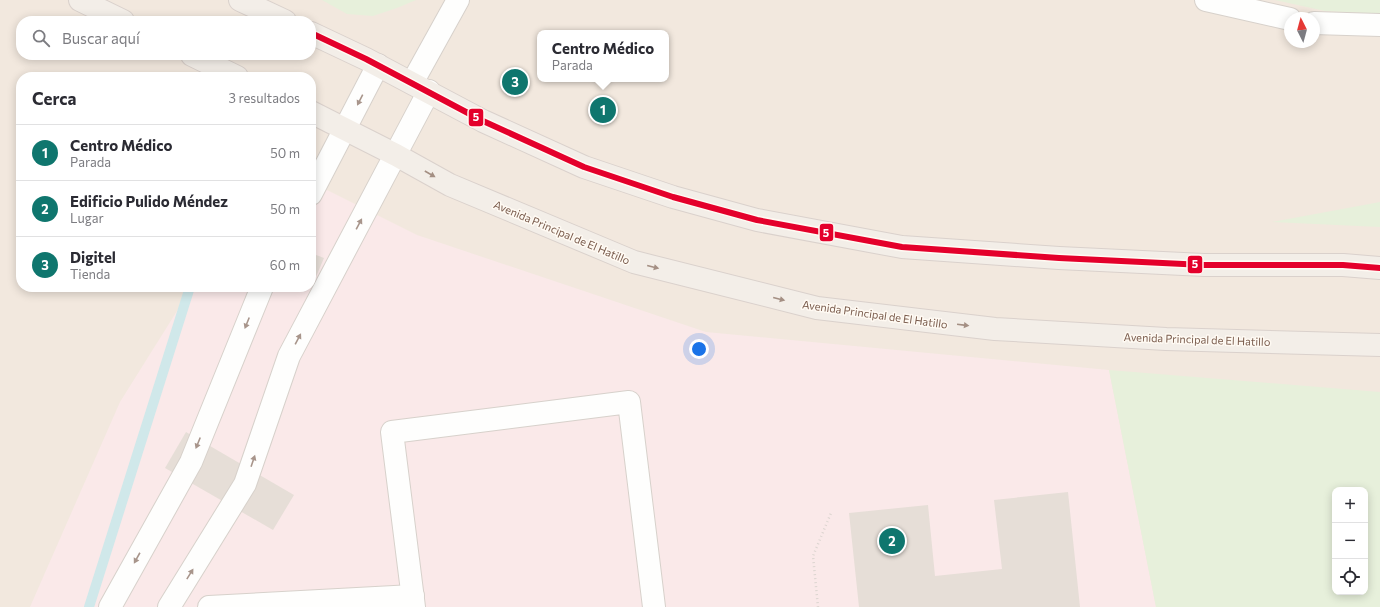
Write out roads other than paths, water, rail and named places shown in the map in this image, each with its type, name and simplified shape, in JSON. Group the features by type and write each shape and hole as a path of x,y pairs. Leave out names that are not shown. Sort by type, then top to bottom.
{"main road":[{"path":"80,0 112,16"},
{"path":"240,0 274,16"},
{"path":"316,35 378,65 483,121 584,167 673,197 757,220 902,247 1059,258 1181,264 1343,265 1380,268"},
{"path":"202,60 227,72"},
{"name":"Avenida Principal de El Hatillo","path":"316,114 396,155 450,185 634,262 817,308 995,329 1166,339 1380,345"}],"street":[{"path":"169,607 245,484 290,356 396,155 415,84 444,0"},
{"path":"415,84 458,0"},
{"path":"1206,0 1284,18"},
{"path":"1320,23 1380,26"},
{"path":"316,184 378,65"},
{"path":"110,607 191,462 260,292"},
{"path":"209,607 414,602 392,432 629,402 654,607"}],"waterway":[{"path":"89,607 188,292"}],"place":[{"name":"Digitel","path":"515,82"},
{"name":"Centro Médico","path":"603,110"},
{"name":"Edificio Pulido Méndez","path":"892,541"}]}
